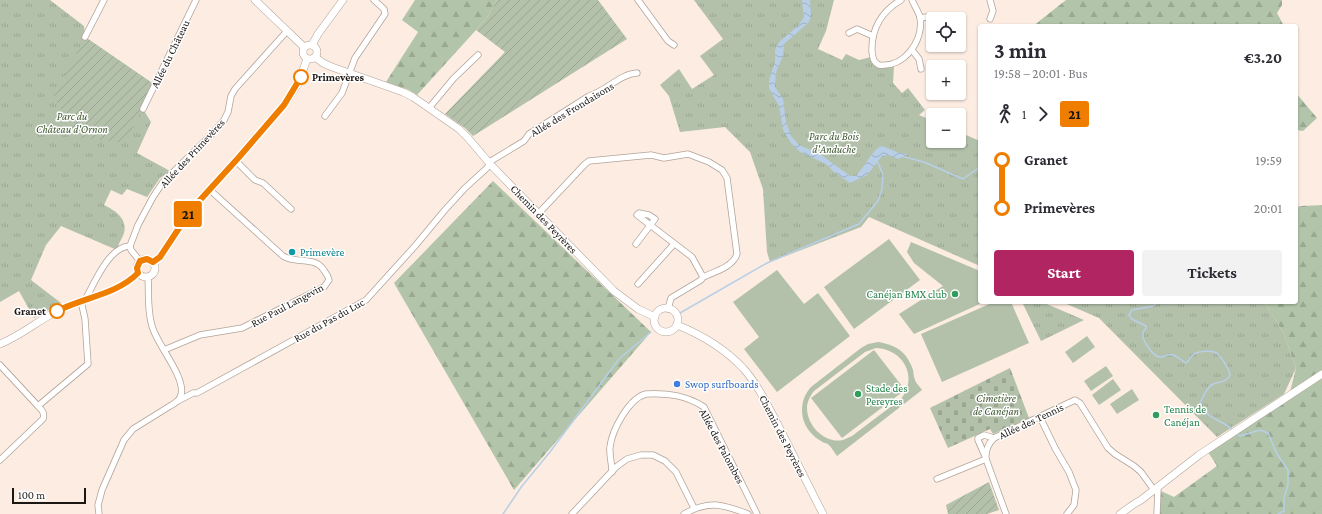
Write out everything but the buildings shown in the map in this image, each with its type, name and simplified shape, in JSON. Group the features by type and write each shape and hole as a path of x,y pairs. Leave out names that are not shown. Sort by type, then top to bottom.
{"street":[{"path":"85,37 104,0"},
{"name":"Allée du Château","path":"143,109 196,0"},
{"path":"254,0 287,31 308,46 317,50 312,59 307,59"},
{"path":"307,59 302,54 342,0"},
{"path":"325,116 342,93 355,58 385,14 384,9 374,0"},
{"path":"638,0 668,41 674,45"},
{"path":"901,0 891,6 881,18 873,36 873,60 879,65 886,65 899,61 912,50 918,37 920,18 912,0"},
{"path":"990,0 992,11 990,19"},
{"path":"920,18 926,17"},
{"path":"849,33 858,29 873,36"},
{"name":"Allée des Primevères","path":"130,246 138,225 163,182 217,129 227,115 231,96 235,89 287,31"},
{"path":"912,50 919,59 921,69"},
{"path":"429,108 454,78 478,55"},
{"name":"Chemin des Peyrères","path":"315,56 327,65 403,92 459,129 614,291 630,304 655,317"},
{"path":"153,262 160,257 185,219 284,105 299,82 307,59"},
{"name":"Allée des Frondaisons","path":"490,163 524,141 529,134 589,96 598,93 630,74 637,73"},
{"path":"538,213 589,161 651,155 664,158 692,155 722,170 726,176 737,254 730,264 703,277 671,298 668,309"},
{"path":"236,161 255,180 263,183 291,208"},
{"name":"Rue du Pas du Luc","path":"99,514 99,499 118,453 128,434 139,425 176,402 187,398 366,300 415,246 444,211 465,188 487,168 490,163"},
{"name":"Rue Paul Langevin","path":"164,350 200,335 242,328 324,287 329,280 328,275 321,265 316,263 289,260 283,256 210,190"},
{"path":"636,244 650,226 692,257 703,277"},
{"path":"638,284 674,244"},
{"path":"38,406 88,364 83,301 110,257 126,246 130,246 131,250 140,261"},
{"path":"140,261 147,259 153,262 155,267 154,272 148,277"},
{"path":"0,344 23,333 54,312 116,289 134,278 138,273 137,268 140,261"},
{"path":"138,273 148,277"},
{"path":"148,277 151,325 181,382 181,396 176,402"},
{"path":"668,309 676,315 678,322 672,331 668,332 660,330 655,325 655,317 658,312 668,309"},
{"name":"Chemin des Peyrères","path":"677,325 713,342 734,359 748,375 765,400 823,514"},
{"path":"0,365 43,412 43,419 0,460"},
{"path":"1120,514 1228,435 1322,374"},
{"path":"181,388 193,394"},
{"name":"Allée des Palombes","path":"612,472 610,448 612,437 623,414 636,398 646,394 681,396 694,400 704,407 757,514"},
{"name":"Allée des Tennis","path":"986,458 989,443 994,438 1075,400 1080,403 1108,448 1134,466 1156,488"},
{"path":"1040,417 1069,472 1076,490 1074,505 1067,514"},
{"path":"994,438 984,435 978,438 978,440 1006,514"},
{"path":"572,514 612,472 627,459 640,455 653,456 666,461 676,472 694,508"},
{"path":"937,479 986,458"},
{"path":"1156,488 1156,514"},
{"path":"684,514 694,508 717,504 748,514"}],"green space":[{"name":"Parc du Château d'Ornon","path":"0,0 50,0 84,26 85,37 155,85 143,109 151,122 137,153 170,171 160,178 147,197 127,189 122,195 111,190 104,205 119,215 125,228 117,250 61,226 46,245 31,280 61,303 34,318 19,291 0,302"},
{"path":"415,0 497,0 488,16 417,95 409,90 386,82 418,32 402,20"},
{"path":"497,0 598,0 627,39 473,136 465,128 445,114 505,52 476,30 488,16"},
{"name":"Parc du Bois d'Anduche","path":"694,0 834,0 826,31 818,49 842,60 846,54 859,60 871,57 876,63 892,63 894,66 893,83 902,93 908,88 925,110 919,115 926,118 926,148 966,148 966,135 978,140 978,265 869,217 861,227 770,262 767,252 763,189 750,152 725,127 680,132 669,96 660,85 679,69 692,89 714,75 700,56 723,39"},
{"path":"1066,0 1282,0 1282,5 1277,13 1283,24 1036,24"},
{"path":"85,37 155,85 125,143 76,137 54,96"},
{"path":"1298,95 1317,118 1303,131 1298,130"},
{"path":"493,181 651,332 514,490 394,283"},
{"path":"1322,205 1322,514 1157,514 1158,497 1161,491 1174,497 1217,466 1208,452 1288,400 1296,368 1283,332 1265,304 1298,304 1298,207"},
{"path":"889,239 920,280 854,329 824,287"},
{"name":"Canéjan BMX club","path":"911,242 978,270 978,304 980,304 914,334 899,314 943,286 914,263 907,252"},
{"path":"777,270 804,304 818,293 850,336 777,392 744,349 759,337 733,302"},
{"path":"989,304 1012,304 1029,343 942,382 921,334"},
{"path":"1023,304 1047,304 1084,320 1041,341"},
{"path":"1067,304 1265,304 1283,332 1296,368 1284,394 1217,437 1099,318"},
{"path":"1087,336 1095,347 1073,363 1065,352"},
{"path":"878,342 884,343 903,352 913,369 916,381 922,390 837,456 829,445 822,442 807,428 804,422 802,410 804,398 811,387 868,344","holes":["876,348 894,353 901,359 908,373 906,391 901,399 852,436 844,440 836,441 818,432 810,421 807,408 809,399 814,391 865,352"]},
{"name":"Stade des Pereyres","path":"874,350 905,390 842,438 811,398"},
{"path":"1106,366 1113,376 1091,391 1084,381"},
{"name":"Cimetière de Canéjan","path":"1010,368 1029,418 993,434 990,429 948,448 930,408"},
{"path":"1113,379 1121,390 1099,405 1092,395"},
{"path":"1132,389 1139,400 1117,414 1110,404"},
{"path":"989,482 999,510 987,514 948,514 946,505"}],"water":[{"path":"802,0 810,0 811,17 808,23 784,44 783,56 776,72 775,87 783,99 786,122 791,136 799,145 820,154 850,176 855,176 859,173 875,151 882,146 899,153 908,154 898,159 888,155 882,156 867,175 850,183 834,172 826,164 800,152 791,143 783,130 779,106 769,88 769,80 775,62 775,50 779,42 799,25 804,17"}],"waterway":[{"path":"901,156 924,162 963,179 978,168"},
{"path":"680,313 767,263 859,224 878,201 882,189 883,174 877,161 875,162"},
{"path":"1156,304 1153,306 1132,310 1129,315 1132,319 1146,326 1143,333 1146,344 1158,357 1168,355 1176,356 1186,363 1193,355 1199,352 1212,351 1217,353 1227,367 1230,375 1225,381 1213,384 1208,388 1200,403 1205,412 1232,429"},
{"path":"503,514 522,486 550,452 619,359 651,332"},
{"path":"1237,434 1240,436 1260,430 1268,433 1277,454 1288,470 1288,485 1284,498 1284,511 1278,514"}],"bus line":[{"name":"21","path":"57,311 116,289 134,278 138,273 137,268 140,261 147,259 153,262 160,257 188,214 284,105 301,77"}],"place":[{"name":"Primevères","path":"301,77"},
{"name":"Primevère","path":"292,252"},
{"name":"Canéjan BMX club","path":"955,294"},
{"name":"Granet","path":"57,311"},
{"name":"Swop surfboards","path":"677,384"},
{"name":"Stade des Pereyres","path":"858,394"},
{"name":"Tennis de Canéjan","path":"1156,415"}]}
